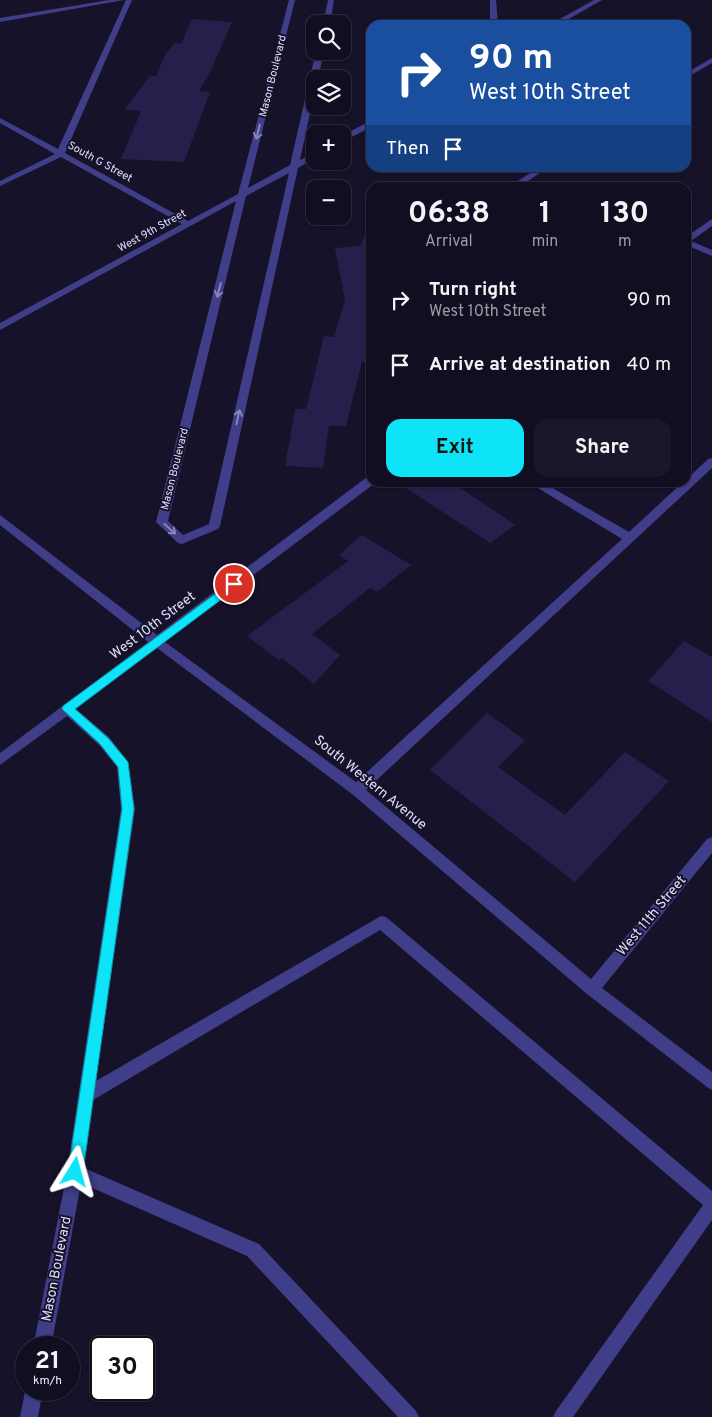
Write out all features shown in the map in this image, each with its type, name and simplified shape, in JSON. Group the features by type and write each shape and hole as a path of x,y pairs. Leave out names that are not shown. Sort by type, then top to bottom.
{"street":[{"path":"0,20 121,0"},
{"path":"0,184 60,154 129,0"},
{"name":"Mason Boulevard","path":"292,0 162,522 182,540 214,526 318,60"},
{"path":"328,15 331,0"},
{"path":"493,0 494,20"},
{"path":"562,20 599,0"},
{"path":"691,73 712,60"},
{"name":"South G Street","path":"0,120 188,224"},
{"path":"351,135 366,127"},
{"name":"West 9th Street","path":"0,327 306,160"},
{"path":"521,182 537,172"},
{"path":"691,237 712,222"},
{"path":"691,243 712,253"},
{"path":"691,481 712,462"},
{"name":"West 10th Street","path":"0,760 366,484"},
{"path":"542,487 630,538"},
{"path":"357,790 685,487"},
{"name":"South Western Avenue","path":"0,519 158,642 357,790 592,988 712,1082"},
{"name":"Mason Boulevard","path":"44,1336 75,1172 128,809 124,766 104,741 67,709"},
{"name":"West 11th Street","path":"592,988 712,843"},
{"path":"86,1096 381,922 712,1204 562,1417"},
{"path":"75,1172 253,1250 410,1417"},
{"path":"29,1417 32,1401"}],"building":[{"path":"192,19 232,22 211,70 199,91 210,92 184,162 121,159 141,111 124,110 150,76 156,76 165,55 174,43 181,44"},
{"path":"364,237 366,237 366,362 362,362 346,426 329,426 323,468 285,466 295,409 306,409 324,336 334,337 345,300 335,248 361,246"},
{"path":"405,487 459,487 515,525 490,543"},
{"path":"362,535 411,565 377,592 370,588 312,634 340,655 314,684 282,658 279,660 247,636 348,561 339,555"},
{"path":"684,641 712,657 712,722 648,681"},
{"path":"487,713 525,740 498,767 565,815 625,752 669,781 575,882 430,770"}],"route":[{"path":"75,1172 128,809 124,766 104,741 67,709 234,584"}]}
